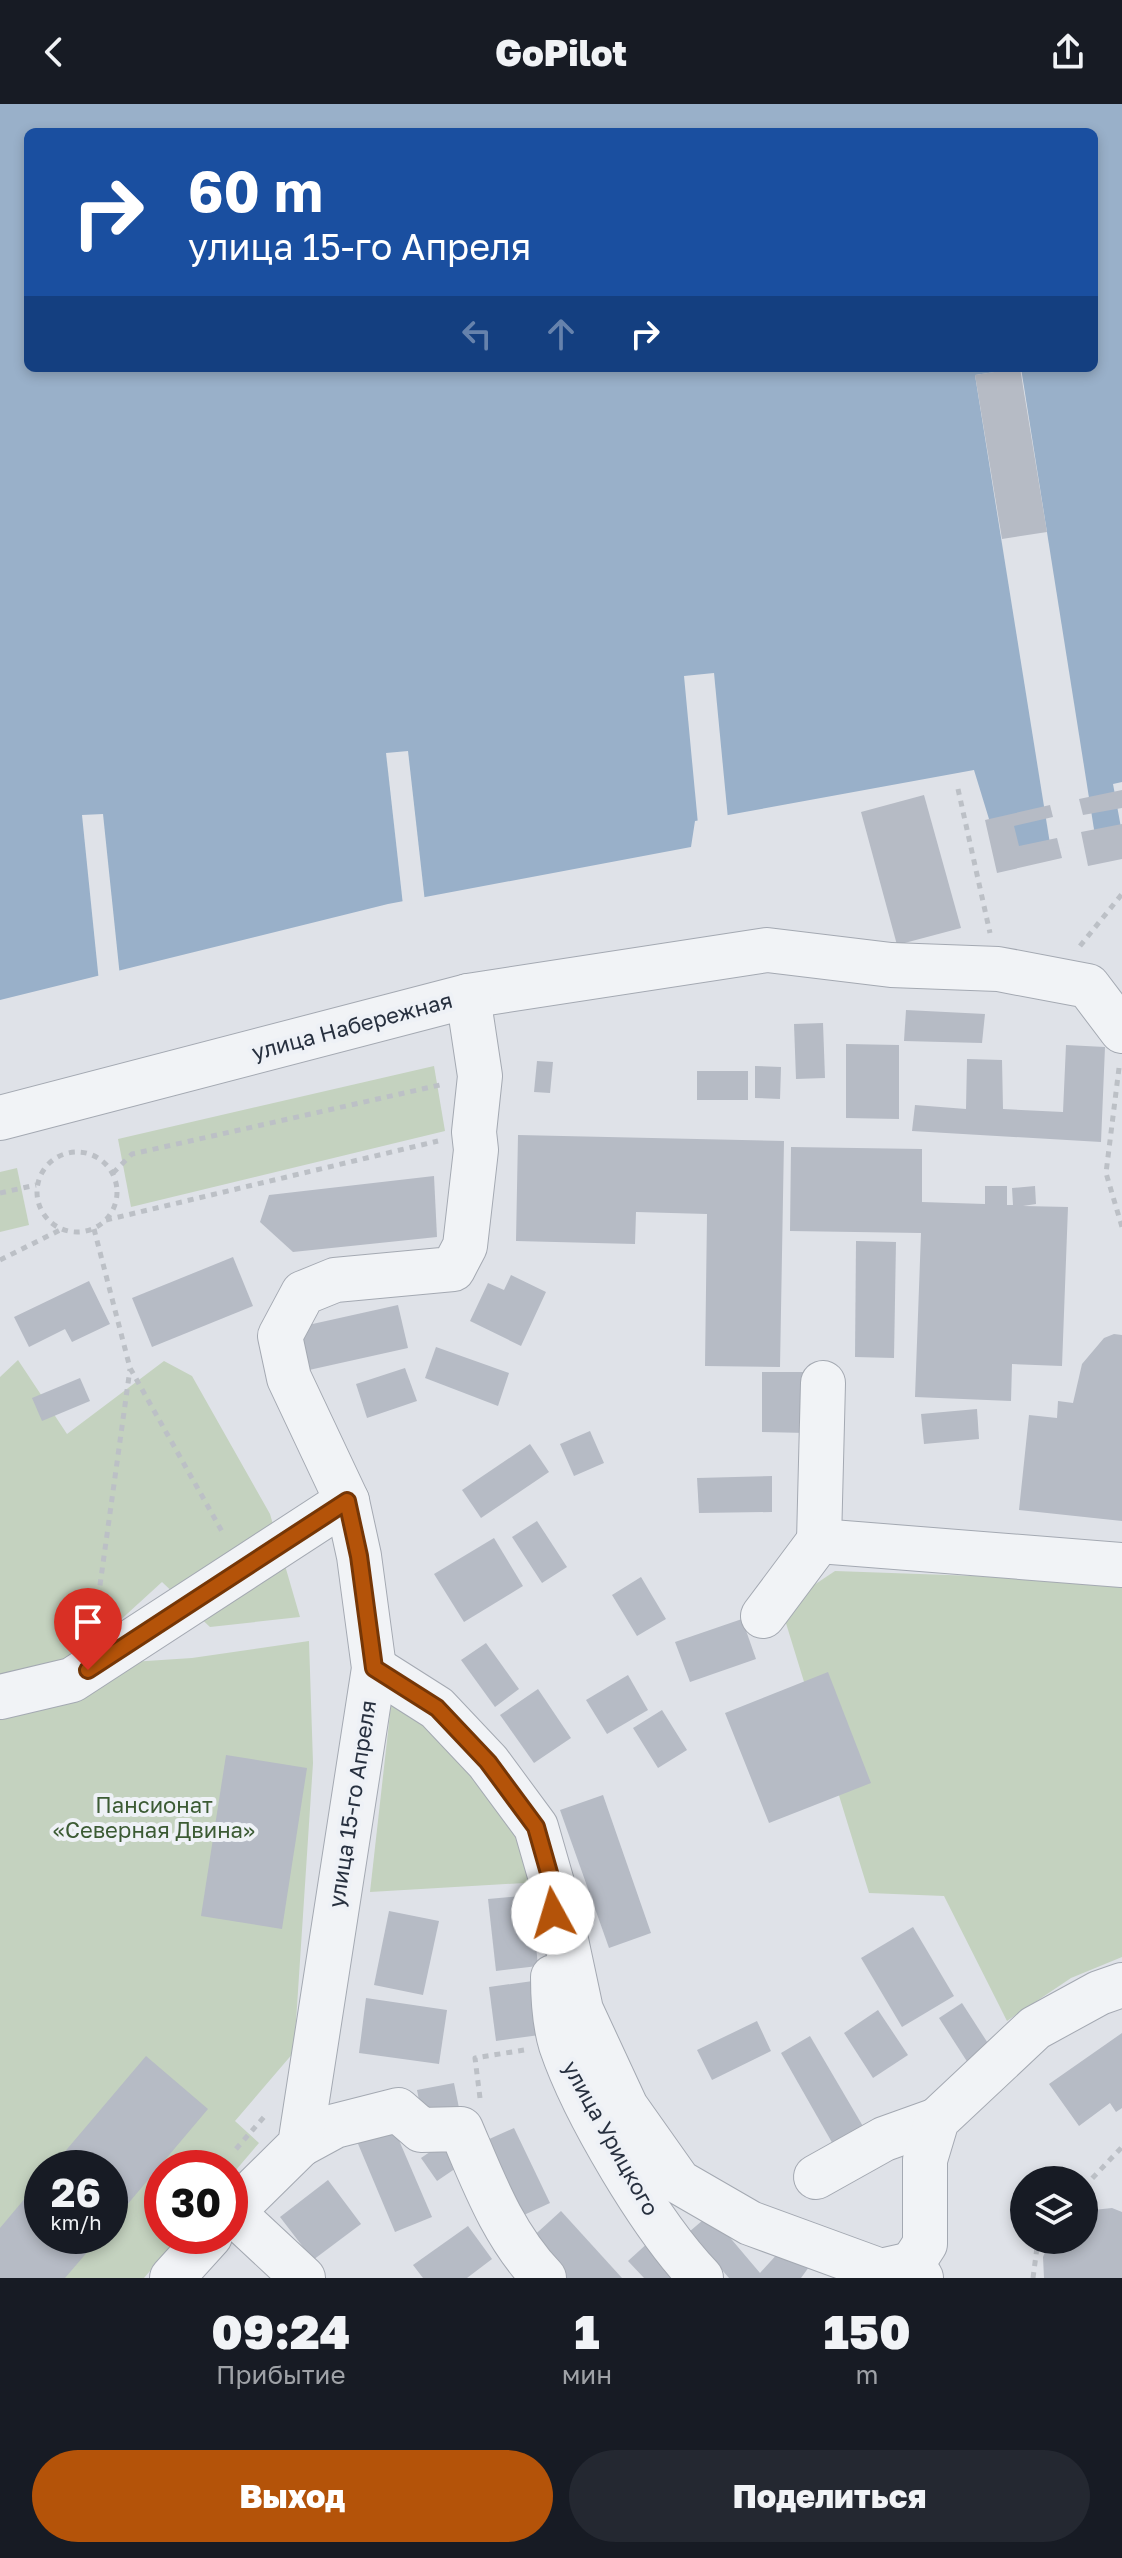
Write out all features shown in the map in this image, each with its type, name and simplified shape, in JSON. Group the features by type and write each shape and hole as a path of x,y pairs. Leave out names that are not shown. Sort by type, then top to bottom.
{"street":[{"name":"улица Набережная","path":"0,1118 468,996 767,950 891,965 998,969 1088,986 1121,1042"},
{"name":"улица 15-го Апреля","path":"300,2145 374,1668 359,1556 347,1501 289,1378 280,1336 303,1293 335,1280 453,1269 465,1246 471,1215 476,1150 477,1058 468,996"},
{"path":"763,1616 819,1541 823,1383"},
{"path":"0,1697 72,1680 347,1501"},
{"path":"819,1541 1122,1565"},
{"path":"374,1668 437,1708 488,1762 536,1827 581,2010 626,2107 679,2182 750,2223 881,2271 916,2271 925,2244 925,2160 937,2120"},
{"name":"улица Урицкого","path":"553,1887 553,1989 561,2044 633,2185 677,2253 701,2278"},
{"path":"816,2177 884,2139 937,2120 1035,2028 1099,1993 1122,1985"},
{"path":"248,2196 300,2145 335,2126 398,2110 421,2130 461,2129 500,2220 514,2244 544,2278"},
{"path":"248,2238 303,2278"},
{"path":"172,2278 194,2254"}],"path":[{"path":"958,789 998,969"},
{"path":"1053,979 1122,894"},
{"path":"1121,1042 1106,1173 1122,1227"},
{"path":"113,1173 132,1154 477,1058"},
{"path":"106,1220 117,1196 113,1173 104,1162 87,1152 70,1153 56,1157 45,1166 36,1185 41,1212 61,1230 80,1233 94,1229 106,1220 474,1132"},
{"path":"0,1193 36,1185"},
{"path":"94,1229 130,1368 243,1569"},
{"path":"0,1260 61,1230"},
{"path":"88,1670 130,1368"},
{"path":"475,2058 561,2044"},
{"path":"1098,2172 1122,2147"},
{"path":"1033,2278 1036,2254"}],"green space":[{"path":"434,1066 445,1131 131,1207 118,1139"},
{"path":"17,1168 29,1225 0,1232 0,1172"},
{"name":"Пансионат «Северная Двина»","path":"18,1360 67,1434 164,1361 192,1376 270,1514 300,1617 210,1627 162,1582 70,1666 192,1658 309,1641 313,1763 294,2052 235,2121 259,2143 248,2156 248,2150 144,2150 144,2254 165,2254 144,2278 0,2278 0,1377"},
{"path":"835,1571 1122,1581 1122,1957 1071,1978 1007,2021 944,1896 869,1893 781,1607"},
{"path":"391,1705 429,1723 519,1832 542,1882 370,1892"}],"water":[{"path":"0,104 1122,104 1122,782 1113,784 1122,833 1000,855 974,770 695,821 691,847 388,904 0,1000"}],"pier":[{"path":"1022,372 1096,842 1051,850 975,375"},
{"path":"714,673 728,819 698,824 684,676"},
{"path":"408,751 425,902 403,905 386,753"},
{"path":"103,814 120,977 99,982 82,815"}],"building":[{"path":"1021,372 1047,532 1002,539 975,375"},
{"path":"1122,790 1122,808 1083,815 1079,799"},
{"path":"924,795 961,928 897,945 861,812"},
{"path":"1050,805 1053,817 1014,826 1019,846 1057,838 1062,858 997,873 985,820"},
{"path":"1122,824 1122,859 1088,866 1081,832"},
{"path":"906,1010 985,1014 982,1043 904,1041"},
{"path":"823,1023 825,1078 796,1079 794,1024"},
{"path":"846,1044 899,1045 899,1119 846,1118"},
{"path":"1066,1045 1105,1047 1101,1142 912,1131 915,1105 966,1109 967,1059 1002,1060 1003,1109 1063,1112"},
{"path":"537,1061 553,1062 550,1093 534,1092"},
{"path":"755,1066 781,1067 780,1099 755,1098"},
{"path":"697,1071 748,1071 748,1100 697,1100"},
{"path":"518,1135 784,1141 780,1367 705,1366 707,1214 636,1212 635,1244 516,1241"},
{"path":"791,1147 922,1149 922,1202 985,1204 985,1186 1007,1186 1007,1205 1013,1205 1012,1188 1035,1186 1036,1204 1023,1206 1068,1207 1062,1366 1012,1364 1011,1401 915,1397 921,1233 790,1231"},
{"path":"434,1176 437,1237 293,1252 260,1222 269,1195"},
{"path":"856,1241 896,1242 894,1358 855,1357"},
{"path":"233,1257 253,1306 152,1347 132,1298"},
{"path":"511,1275 546,1292 521,1346 470,1321 488,1283 504,1290"},
{"path":"89,1281 110,1324 72,1342 65,1329 29,1347 14,1317"},
{"path":"398,1305 408,1348 309,1370 299,1327"},
{"path":"1122,1335 1122,1521 1019,1510 1029,1415 1057,1418 1058,1401 1073,1403 1082,1364 1104,1338"},
{"path":"436,1347 509,1373 498,1406 425,1378"},
{"path":"405,1368 417,1401 367,1418 356,1384"},
{"path":"762,1372 808,1372 807,1433 762,1432"},
{"path":"80,1378 90,1401 42,1421 32,1398"},
{"path":"977,1409 979,1439 924,1444 921,1414"},
{"path":"590,1431 604,1463 574,1476 560,1444"},
{"path":"530,1444 549,1472 481,1518 462,1490"},
{"path":"772,1476 772,1512 699,1513 697,1478"},
{"path":"537,1521 567,1567 542,1583 512,1537"},
{"path":"494,1538 523,1586 464,1622 434,1574"},
{"path":"641,1577 666,1619 637,1636 612,1595"},
{"path":"742,1619 756,1659 690,1682 675,1642"},
{"path":"486,1643 519,1689 495,1707 461,1660"},
{"path":"828,1672 871,1783 769,1823 725,1713"},
{"path":"628,1675 648,1710 607,1734 586,1700"},
{"path":"538,1689 571,1738 534,1763 500,1715"},
{"path":"662,1710 687,1750 658,1768 633,1728"},
{"path":"226,1755 307,1768 282,1929 201,1916"},
{"path":"603,1795 651,1933 609,1948 560,1810"},
{"path":"531,1895 538,1966 496,1971 488,1899"},
{"path":"389,1911 439,1921 423,1995 374,1985"},
{"path":"913,1927 954,1996 902,2027 861,1958"},
{"path":"540,1980 547,2034 496,2041 489,1987"},
{"path":"366,1998 447,2010 439,2064 359,2053"},
{"path":"962,2003 991,2048 968,2063 939,2018"},
{"path":"878,2010 908,2055 873,2078 844,2033"},
{"path":"757,2021 771,2051 712,2080 697,2050"},
{"path":"1122,2033 1122,2108 1116,2112 1110,2103 1079,2126 1049,2084"},
{"path":"810,2036 864,2128 834,2146 781,2053"},
{"path":"146,2056 208,2109 173,2150 144,2150 144,2185 128,2204 128,2150 66,2150"},
{"path":"454,2083 461,2118 424,2125 417,2090"},
{"path":"392,2124 432,2217 395,2232 356,2139"},
{"path":"514,2128 550,2203 513,2220 478,2144"},
{"path":"449,2139 465,2162 437,2181 421,2158"},
{"path":"328,2180 361,2224 313,2260 280,2217"},
{"path":"24,2199 24,2254 86,2254 65,2278 0,2278 0,2228"},
{"path":"1112,2208 1122,2212 1122,2278 1044,2278 1044,2254 1098,2254 1098,2210"},
{"path":"561,2211 622,2278 563,2278 528,2241"},
{"path":"710,2214 760,2273 791,2239 819,2253 801,2278 729,2278 689,2232"},
{"path":"468,2226 492,2259 467,2278 423,2278 413,2265"},
{"path":"650,2241 678,2278 644,2278 628,2261"}],"route":[{"path":"88,1670 347,1501 359,1556 374,1668 437,1708 488,1762 536,1827 553,1887 553,1913"}]}
